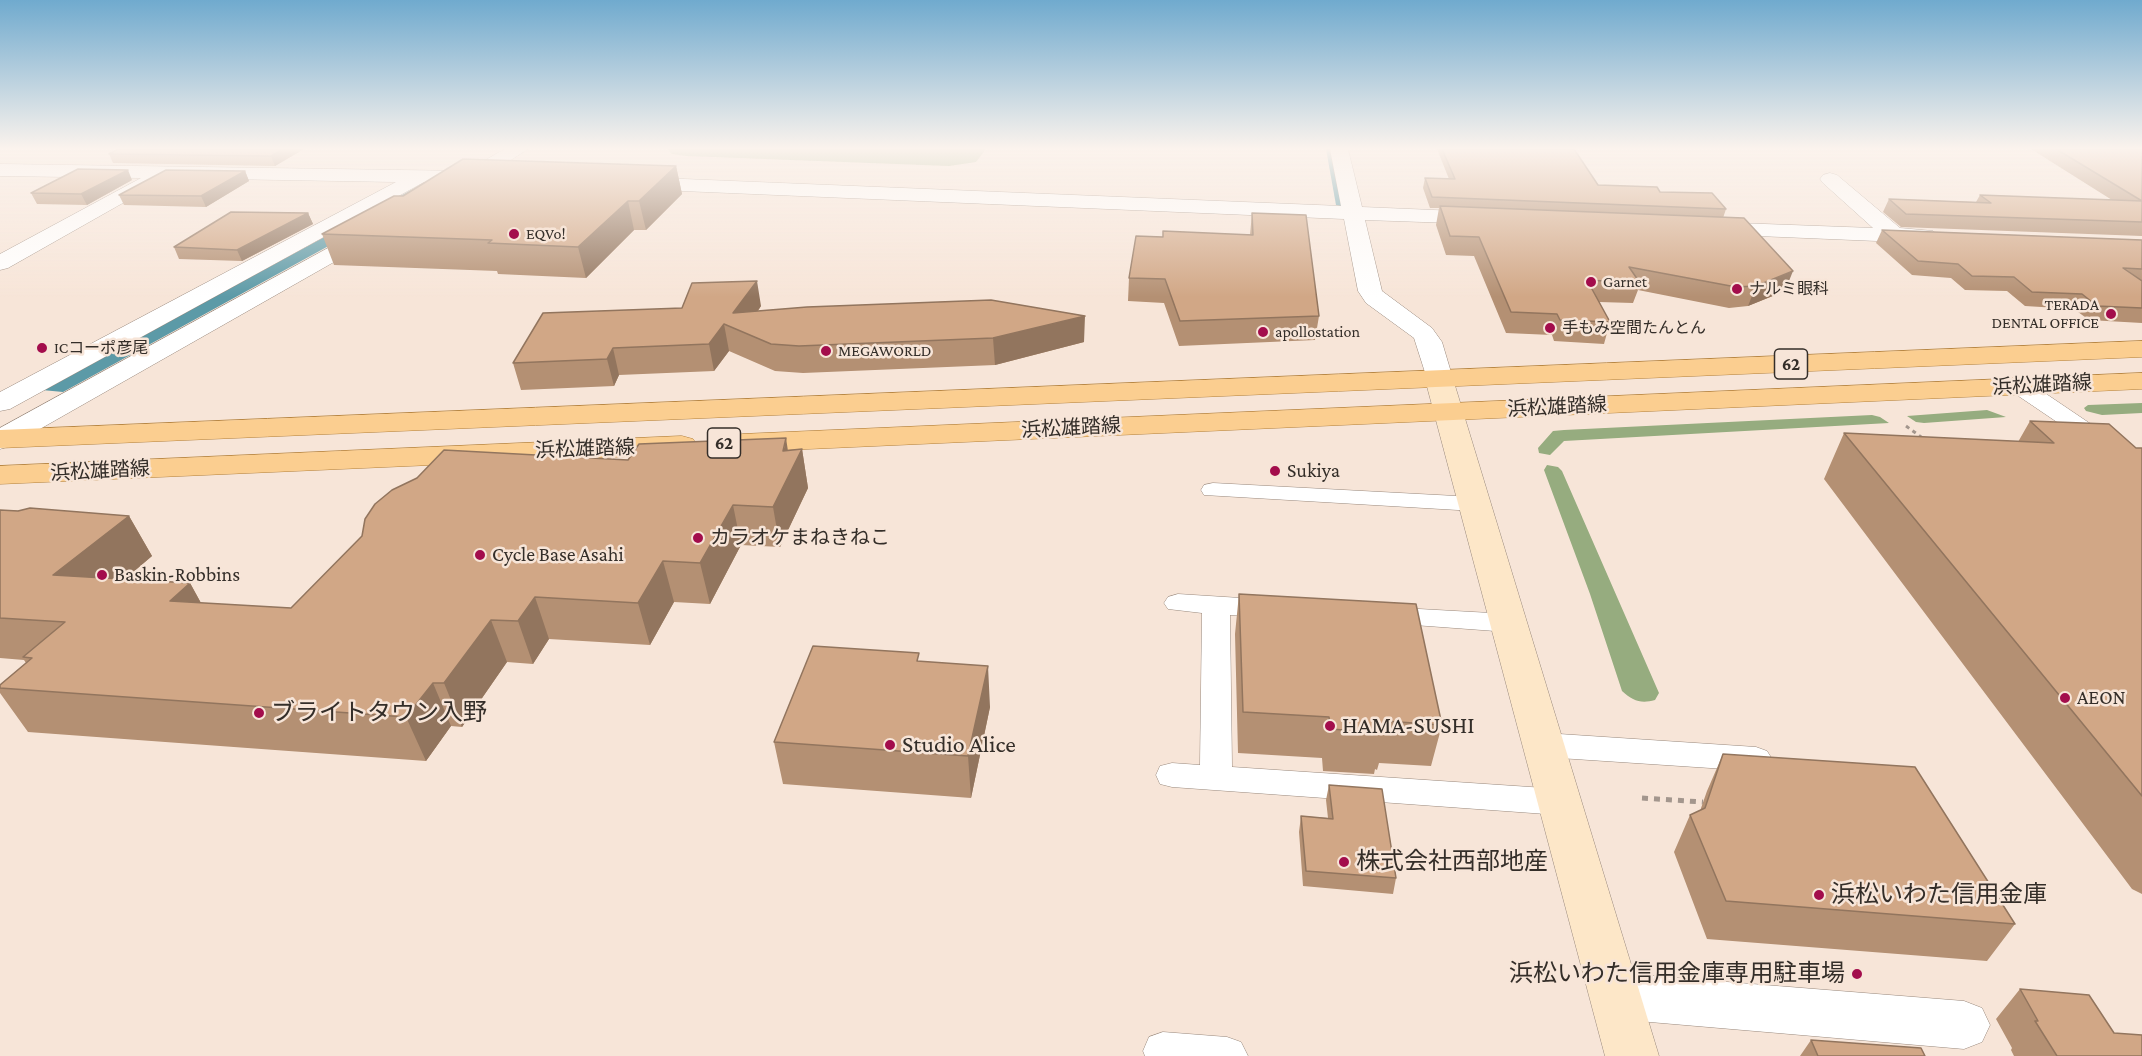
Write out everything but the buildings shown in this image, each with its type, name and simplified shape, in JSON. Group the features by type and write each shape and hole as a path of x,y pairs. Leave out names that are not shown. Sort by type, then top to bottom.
{"main road":[{"name":"浜松雄踏線","path":"0,475 714,444 2142,349"},
{"name":"浜松雄踏線","path":"0,439 1444,395 2019,386 2142,381"}],"street":[{"path":"0,263 117,198"},
{"path":"0,403 380,198"},
{"path":"1001,198 1506,219"},
{"path":"1350,198 1370,291 1375,298 1423,333 1429,342 1632,1056"},
{"path":"1852,198 1894,235"},
{"path":"0,439 391,220"},
{"path":"1694,227 1941,237"},
{"path":"1615,996 1964,1025"}],"lane":[{"path":"2019,386 2105,444"},
{"path":"1213,490 1475,504"},
{"path":"1178,603 1299,611"},
{"path":"1216,606 1216,778"},
{"path":"1358,614 1509,623"},
{"path":"1544,745 1764,759"},
{"path":"1172,775 1560,802"},
{"path":"1163,1051 1227,1056"}],"path":[{"path":"1904,424 1930,445"},
{"path":"1642,798 1703,802"}],"green space":[{"path":"2142,403 2142,413 2102,415 2086,411 2084,408 2088,405"},
{"path":"1987,410 2006,417 1924,423 1916,422 1907,416"},
{"path":"1872,415 1889,423 1564,441 1550,455 1539,453 1538,448 1553,431"},
{"path":"1547,465 1558,467 1562,471 1659,693 1655,700 1637,701 1622,691 1590,594 1544,470"}],"water":[{"path":"396,198 415,198 63,392 42,390"}],"waterway":[{"path":"1340,198 1341,205"}],"place":[{"name":"EQVo!","path":"514,234"},
{"name":"Garnet","path":"1591,282"},
{"name":"ナルミ眼科","path":"1737,289"},
{"name":"TERADA DENTAL OFFICE","path":"2111,314"},
{"name":"手もみ空間たんとん","path":"1550,328"},
{"name":"apollostation","path":"1263,332"},
{"name":"ICコーポ彦尾","path":"42,348"},
{"name":"MEGAWORLD","path":"826,351"},
{"name":"Sukiya","path":"1275,471"},
{"name":"カラオケまねきねこ","path":"698,538"},
{"name":"Cycle Base Asahi","path":"480,555"},
{"name":"Baskin-Robbins","path":"102,575"},
{"name":"AEON","path":"2065,698"},
{"name":"ブライトタウン入野","path":"259,713"},
{"name":"HAMA-SUSHI","path":"1330,726"},
{"name":"Studio Alice","path":"890,745"},
{"name":"株式会社西部地産","path":"1344,862"},
{"name":"浜松いわた信用金庫","path":"1819,895"},
{"name":"浜松いわた信用金庫専用駐車場","path":"1857,974"}]}
